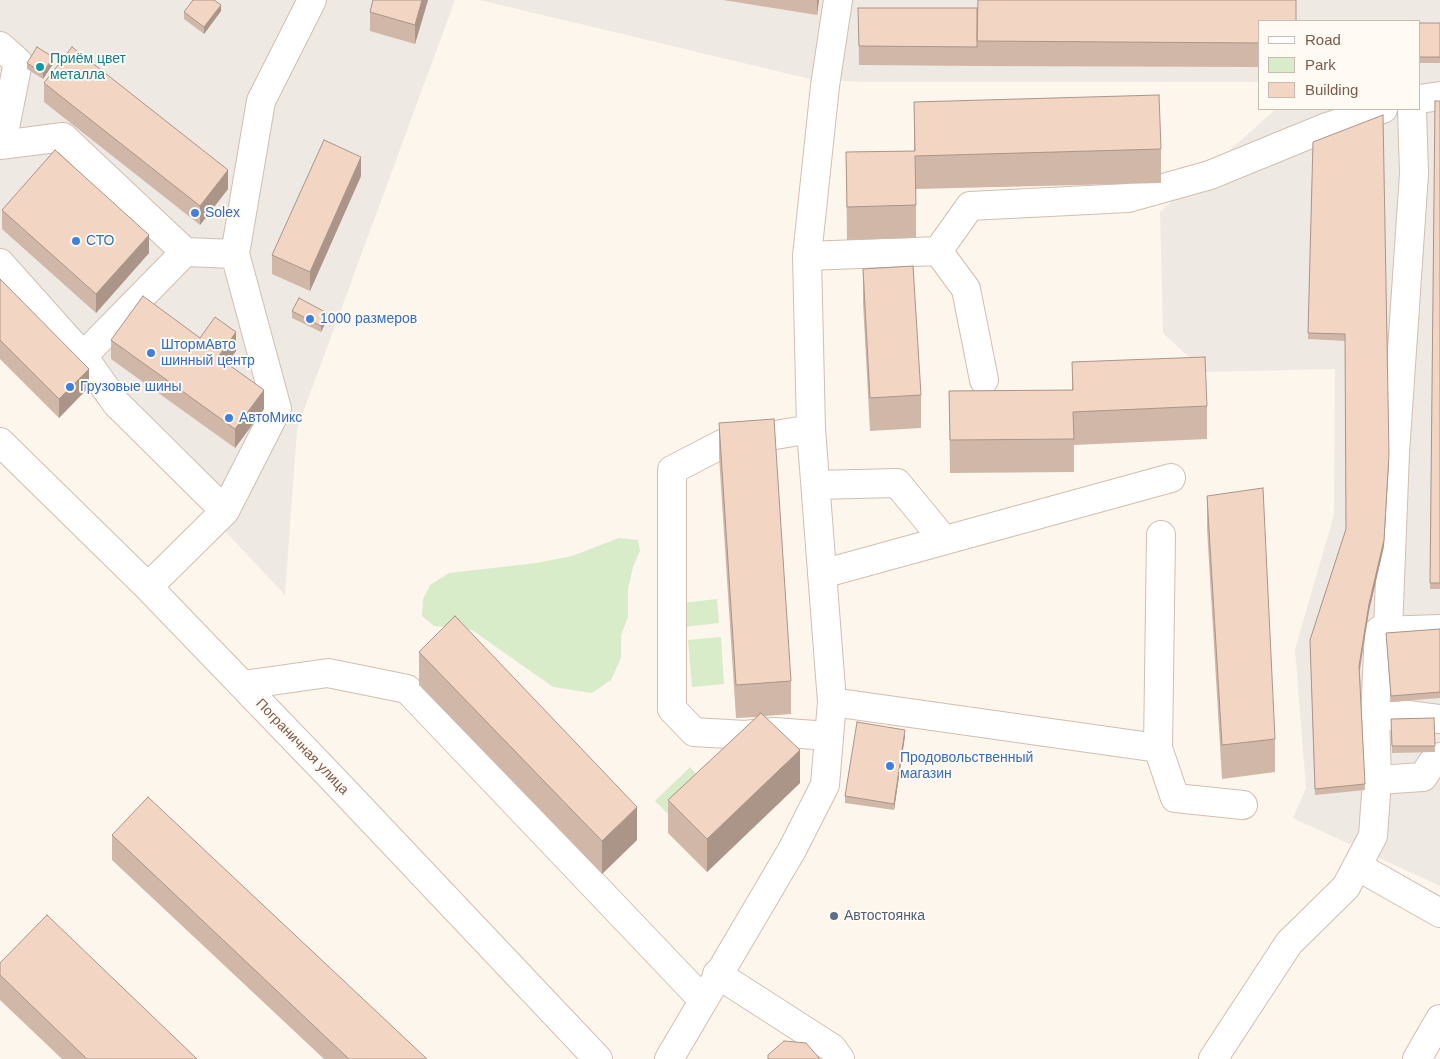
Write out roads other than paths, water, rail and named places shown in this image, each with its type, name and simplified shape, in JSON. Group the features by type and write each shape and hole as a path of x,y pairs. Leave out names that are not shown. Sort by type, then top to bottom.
{"street":[{"path":"148,587 225,511 277,409 235,254 261,101 312,0"},
{"path":"669,1059 717,974 792,850 825,785 832,702 811,429 807,256 825,86 838,0"},
{"path":"0,46 18,62 1,144 63,137 184,252 235,254"},
{"path":"1420,98 1440,96"},
{"path":"938,252 970,206 1128,198 1210,175 1327,127 1379,110"},
{"path":"1388,631 1395,453 1414,174 1412,110"},
{"path":"83,356 184,252"},
{"path":"807,256 938,252"},
{"path":"938,252 966,289 984,380"},
{"path":"0,263 83,356 116,403 225,511"},
{"path":"811,429 722,444 672,470 672,709 694,732 745,735 774,732 829,736"},
{"name":"Пограничная улица","path":"0,442 148,587 243,685 598,1059"},
{"path":"822,574 1171,478"},
{"path":"816,485 897,483 944,540"},
{"path":"1161,535 1158,748 1176,798 1243,805"},
{"path":"1213,1059 1289,943 1346,887 1373,836 1377,780 1375,717 1379,631 1440,628"},
{"path":"243,685 328,673 407,690 703,1000"},
{"path":"832,702 1158,748"},
{"path":"1375,717 1408,715 1440,719"},
{"path":"1377,780 1423,777 1432,763 1440,757"},
{"path":"1357,866 1440,913"},
{"path":"717,974 832,1048 840,1059"},
{"path":"1417,1059 1440,1019"}],"place":[{"name":"Приём цвет металла","path":"40,67"},
{"name":"Solex","path":"195,213"},
{"name":"СТО","path":"76,241"},
{"name":"1000 размеров","path":"310,319"},
{"name":"ШтормАвто шинный центр","path":"151,353"},
{"name":"Грузовые шины","path":"70,387"},
{"name":"АвтоМикс","path":"229,418"},
{"name":"Продовольственный магазин","path":"890,766"},
{"name":"Автостоянка","path":"834,916"}]}
